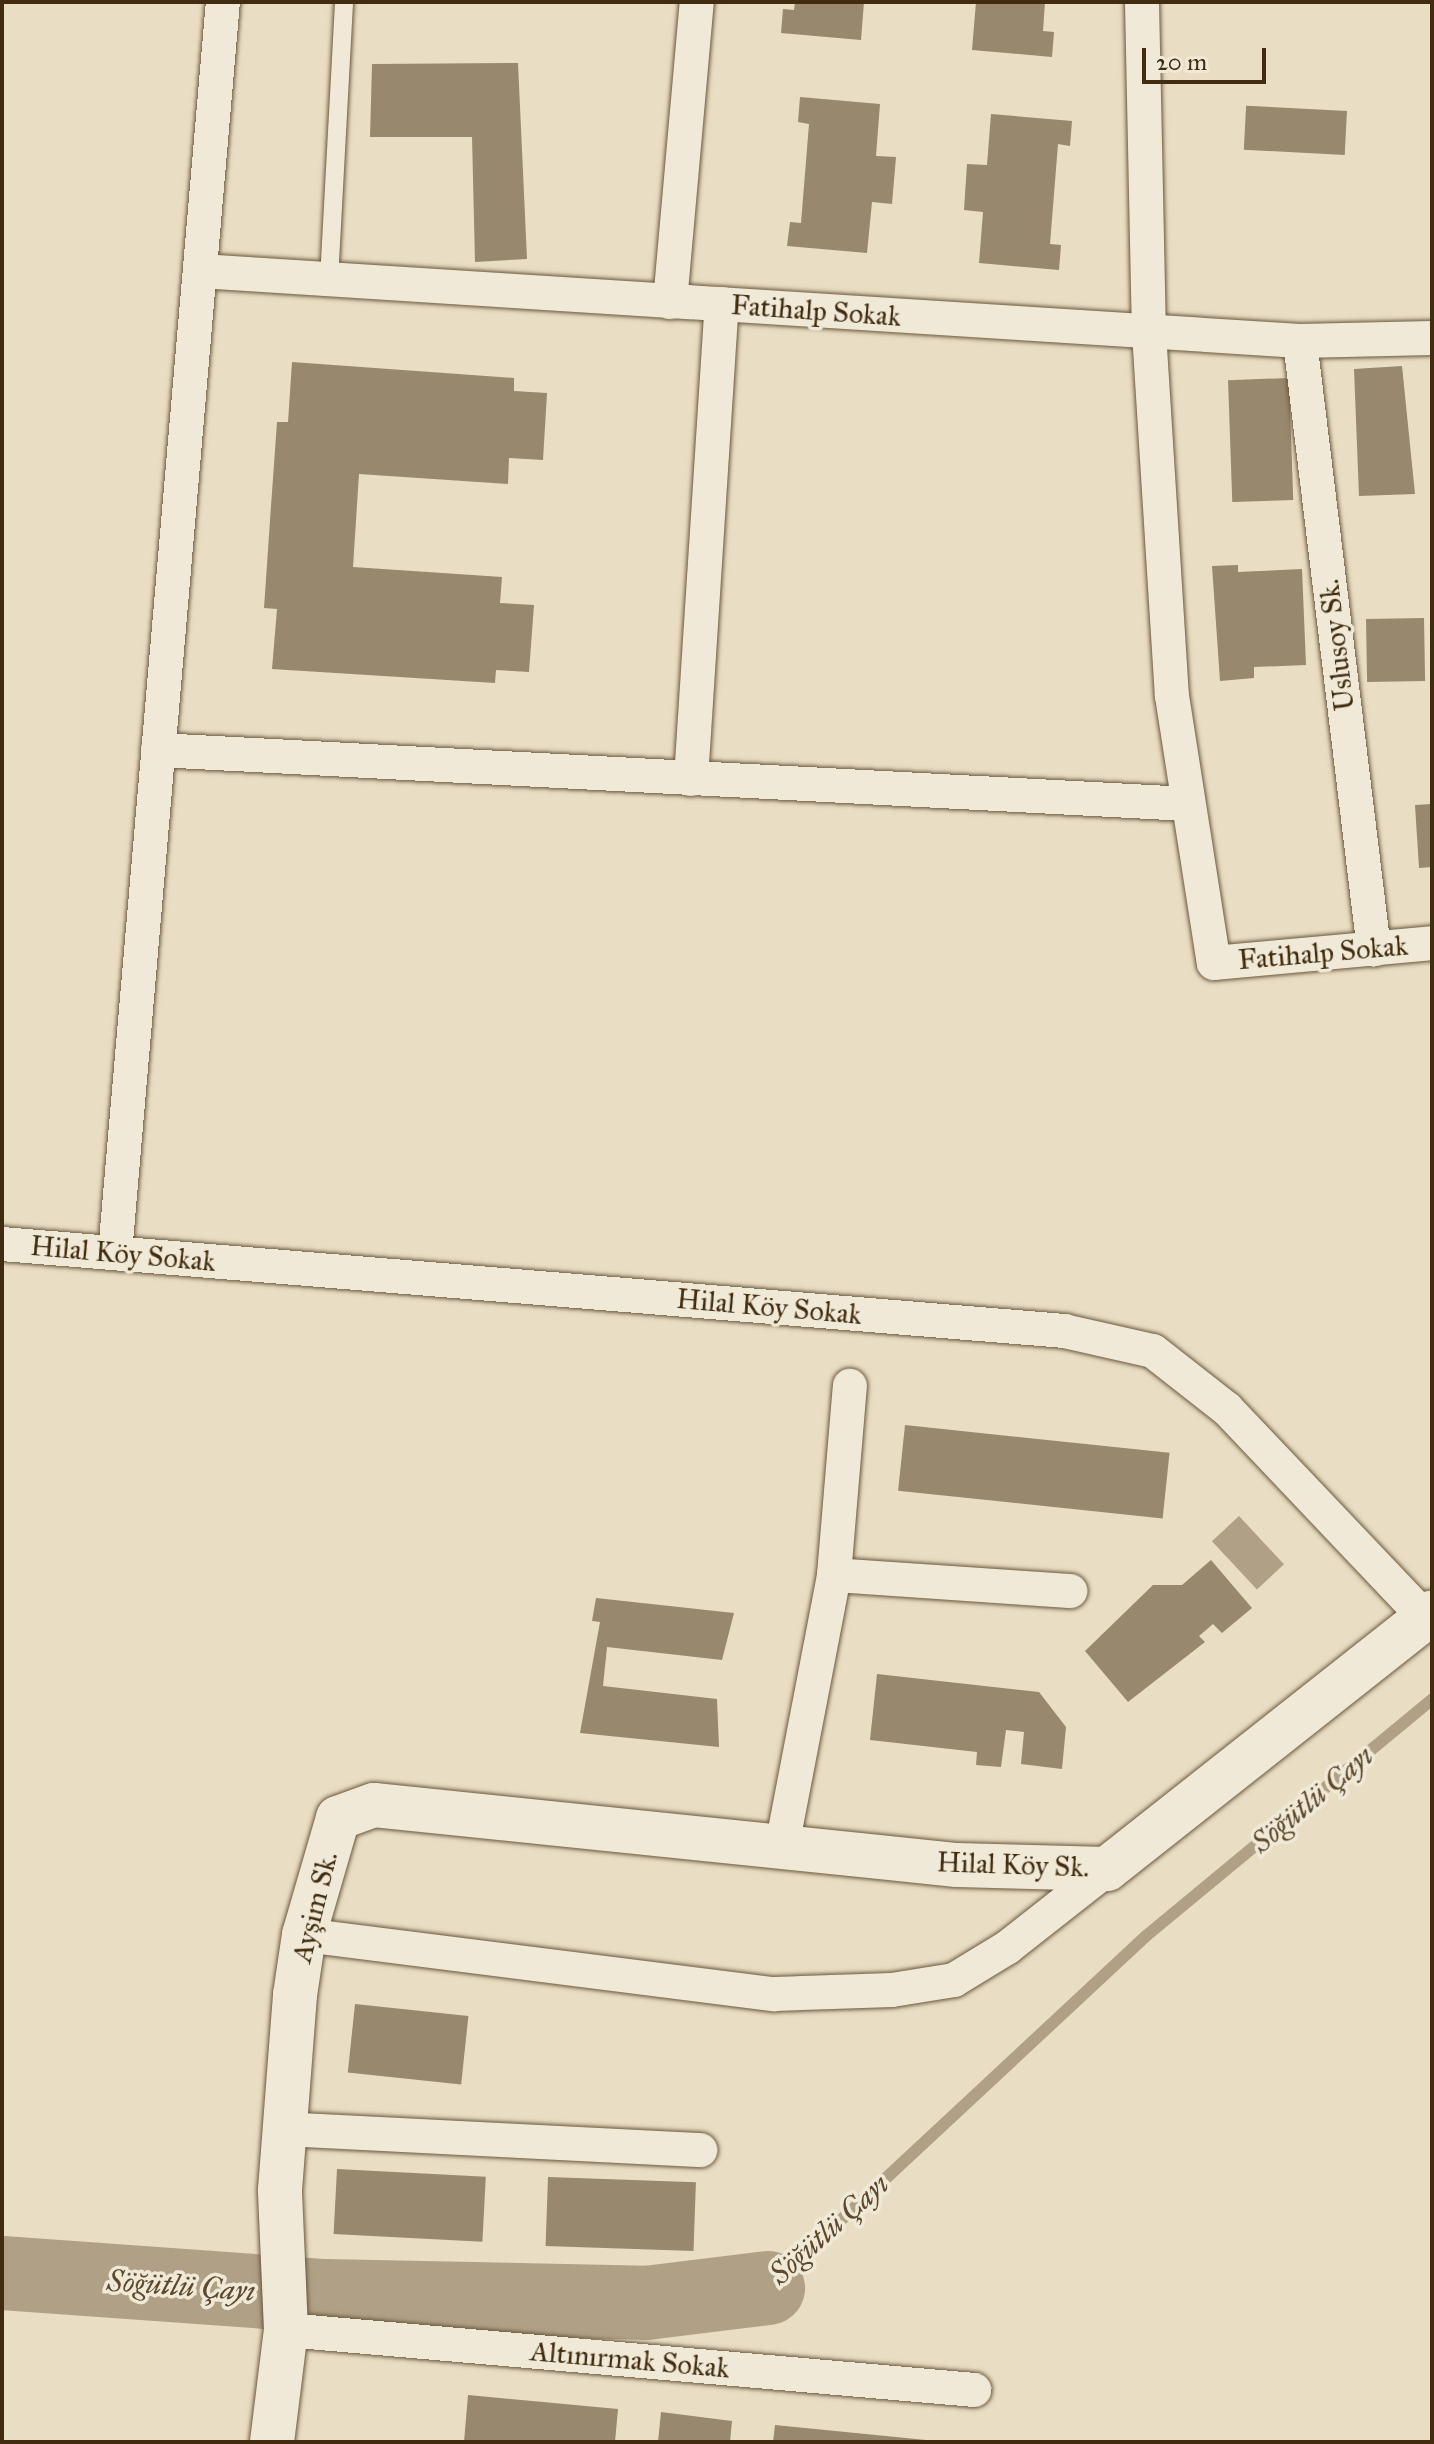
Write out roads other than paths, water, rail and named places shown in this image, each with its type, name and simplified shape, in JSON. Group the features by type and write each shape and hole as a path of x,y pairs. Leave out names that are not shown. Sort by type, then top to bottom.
{"street":[{"path":"115,1253 223,2"},
{"path":"670,302 697,2"},
{"path":"158,750 1187,804 1172,696 1149,332 1142,2"},
{"name":"Fatihalp Sokak","path":"200,271 1300,341 1432,338"},
{"path":"691,779 722,304"},
{"name":"Uslusoy Sk.","path":"1300,341 1374,950"},
{"name":"Fatihalp Sokak","path":"1187,804 1214,963 1432,943"},
{"name":"Hilal Köy Sokak","path":"2,1244 1064,1331 1153,1351 1227,1409 1429,1615"},
{"path":"782,1846 834,1575 850,1386"},
{"path":"834,1575 1070,1591"},
{"name":"Hilal Köy Sk.","path":"782,1846 957,1865 1107,1869 1429,1615"},
{"name":"Ayşim Sk.","path":"272,2442 286,2330 282,2129 304,1935 338,1818 374,1805 782,1846"},
{"path":"304,1935 774,1994 892,1990 954,1980 1008,1947 1107,1869"},
{"path":"282,2129 700,2150"},
{"name":"Altınırmak Sokak","path":"286,2330 974,2390"}],"lane":[{"path":"329,280 344,2"}],"waterway":[{"name":"Söğütlü Çayı","path":"768,2288 1146,1936 1432,1699"},
{"name":"Söğütlü Çayı","path":"2,2273 325,2296 646,2303 768,2288"}]}
